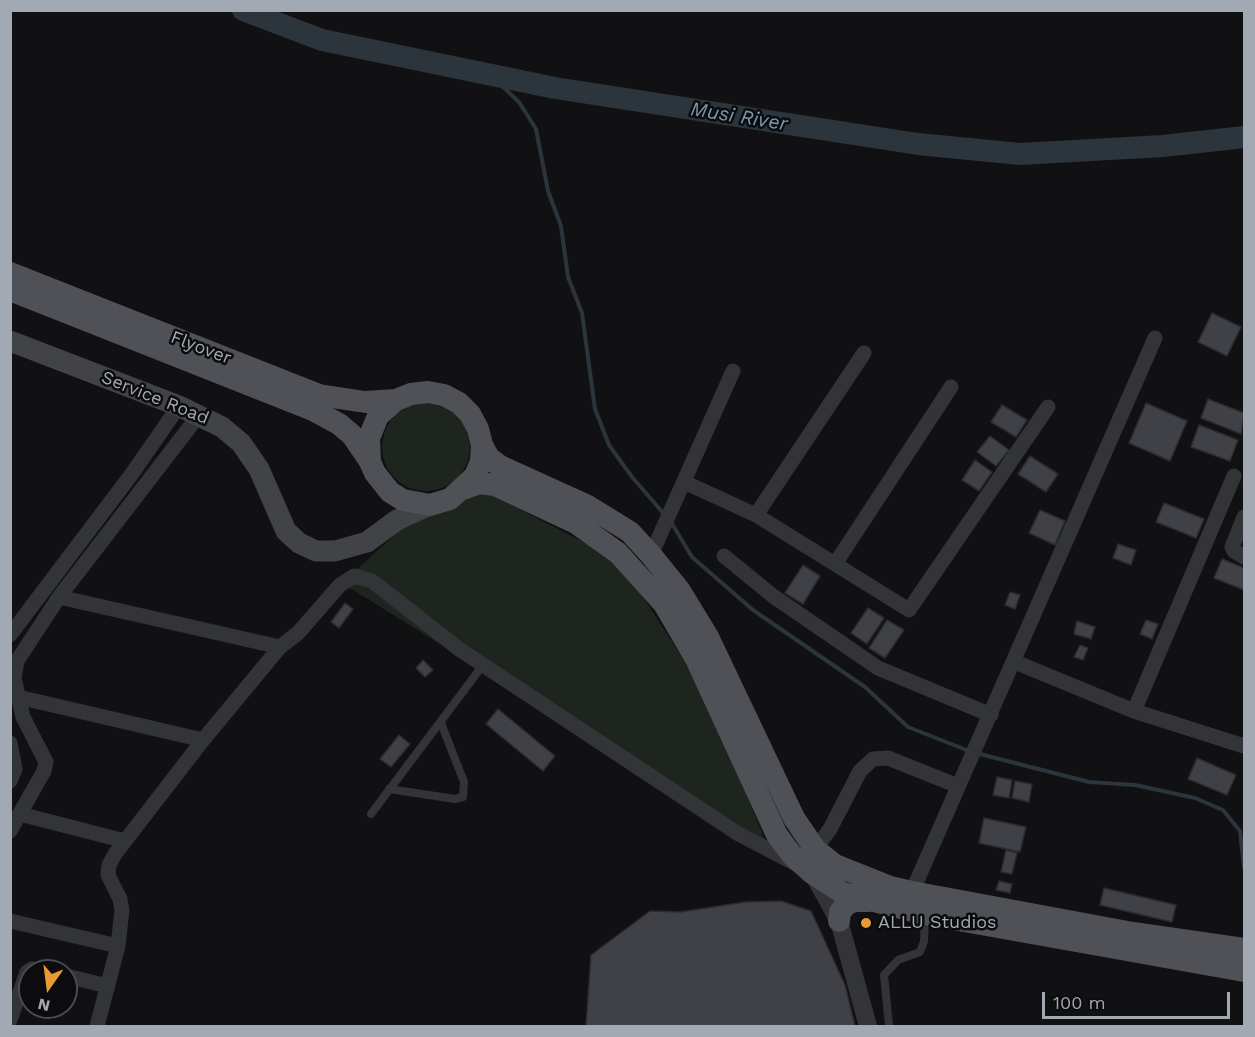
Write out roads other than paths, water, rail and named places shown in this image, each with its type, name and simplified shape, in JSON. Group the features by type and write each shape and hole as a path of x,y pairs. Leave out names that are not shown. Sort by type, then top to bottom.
{"main road":[{"name":"Flyover","path":"10,273 316,402 352,435 370,462"},
{"name":"Flyover","path":"10,290 316,402 396,400"},
{"name":"Service Road","path":"10,340 179,406 222,427 241,443 259,469 286,531 299,543 316,551 335,551 354,547 379,535 397,520 430,505"},
{"path":"482,445 481,461 475,476 450,499 430,505 403,500 390,492 378,478 370,462 369,438 378,416 396,400 411,394 428,392 444,395 459,403 474,421 489,458 500,466 588,506 630,532 680,591 708,637 794,819 814,849 850,873 912,892 1025,923 1245,971"},
{"path":"463,489 480,483 495,485 576,523 618,553 664,604 696,659 777,835 792,855 812,873 843,892 925,914 1025,923 1245,949"},
{"path":"379,535 390,492"},
{"path":"839,921 840,912 846,905 854,901 874,902"}],"street":[{"path":"912,892 1015,662 1155,338"},
{"path":"756,515 864,353"},
{"path":"651,555 733,370"},
{"path":"835,564 951,387"},
{"path":"10,635 138,466 179,406"},
{"path":"684,482 756,515 909,610 1048,407"},
{"path":"10,831 44,771 46,762 31,734 18,697 14,678 18,661 59,597 199,415"},
{"path":"1134,711 1234,476"},
{"path":"1245,517 1233,550 1245,557"},
{"path":"1210,530 1235,541"},
{"path":"724,556 772,596 878,668 991,714"},
{"path":"97,1026 118,946 122,910 120,899 108,875 109,865 203,740 280,647 298,633 334,591 354,576 372,581 483,665 737,833 812,873 839,921 868,1026"},
{"path":"59,597 280,647"},
{"path":"1015,662 1134,711 1245,746"},
{"path":"18,697 203,740"},
{"path":"10,743 15,769 10,781"},
{"path":"814,849 830,829 860,771 873,759 888,758 958,786"},
{"path":"20,814 125,841"},
{"path":"10,921 118,946"},
{"path":"78,979 108,986"},
{"path":"10,1020 18,997"}],"lane":[{"path":"371,814 483,665"},
{"path":"389,789 455,799 463,797 464,782 441,723"},
{"path":"889,1026 884,975 897,960 920,952 924,941 925,914"}],"waterway":[{"name":"Musi River","path":"243,10 322,40 555,88 918,144 1020,154 1163,146 1244,137"},
{"path":"490,75 519,102 536,129 548,191 561,226 568,277 582,313 595,409 609,445 632,477 664,514"},
{"path":"671,522 692,557 753,610 865,687 908,727 969,751"},
{"path":"976,753 1089,782 1135,785 1195,798 1223,810 1240,831 1244,867"}],"place":[{"name":"ALLU Studios","path":"866,923"}]}
